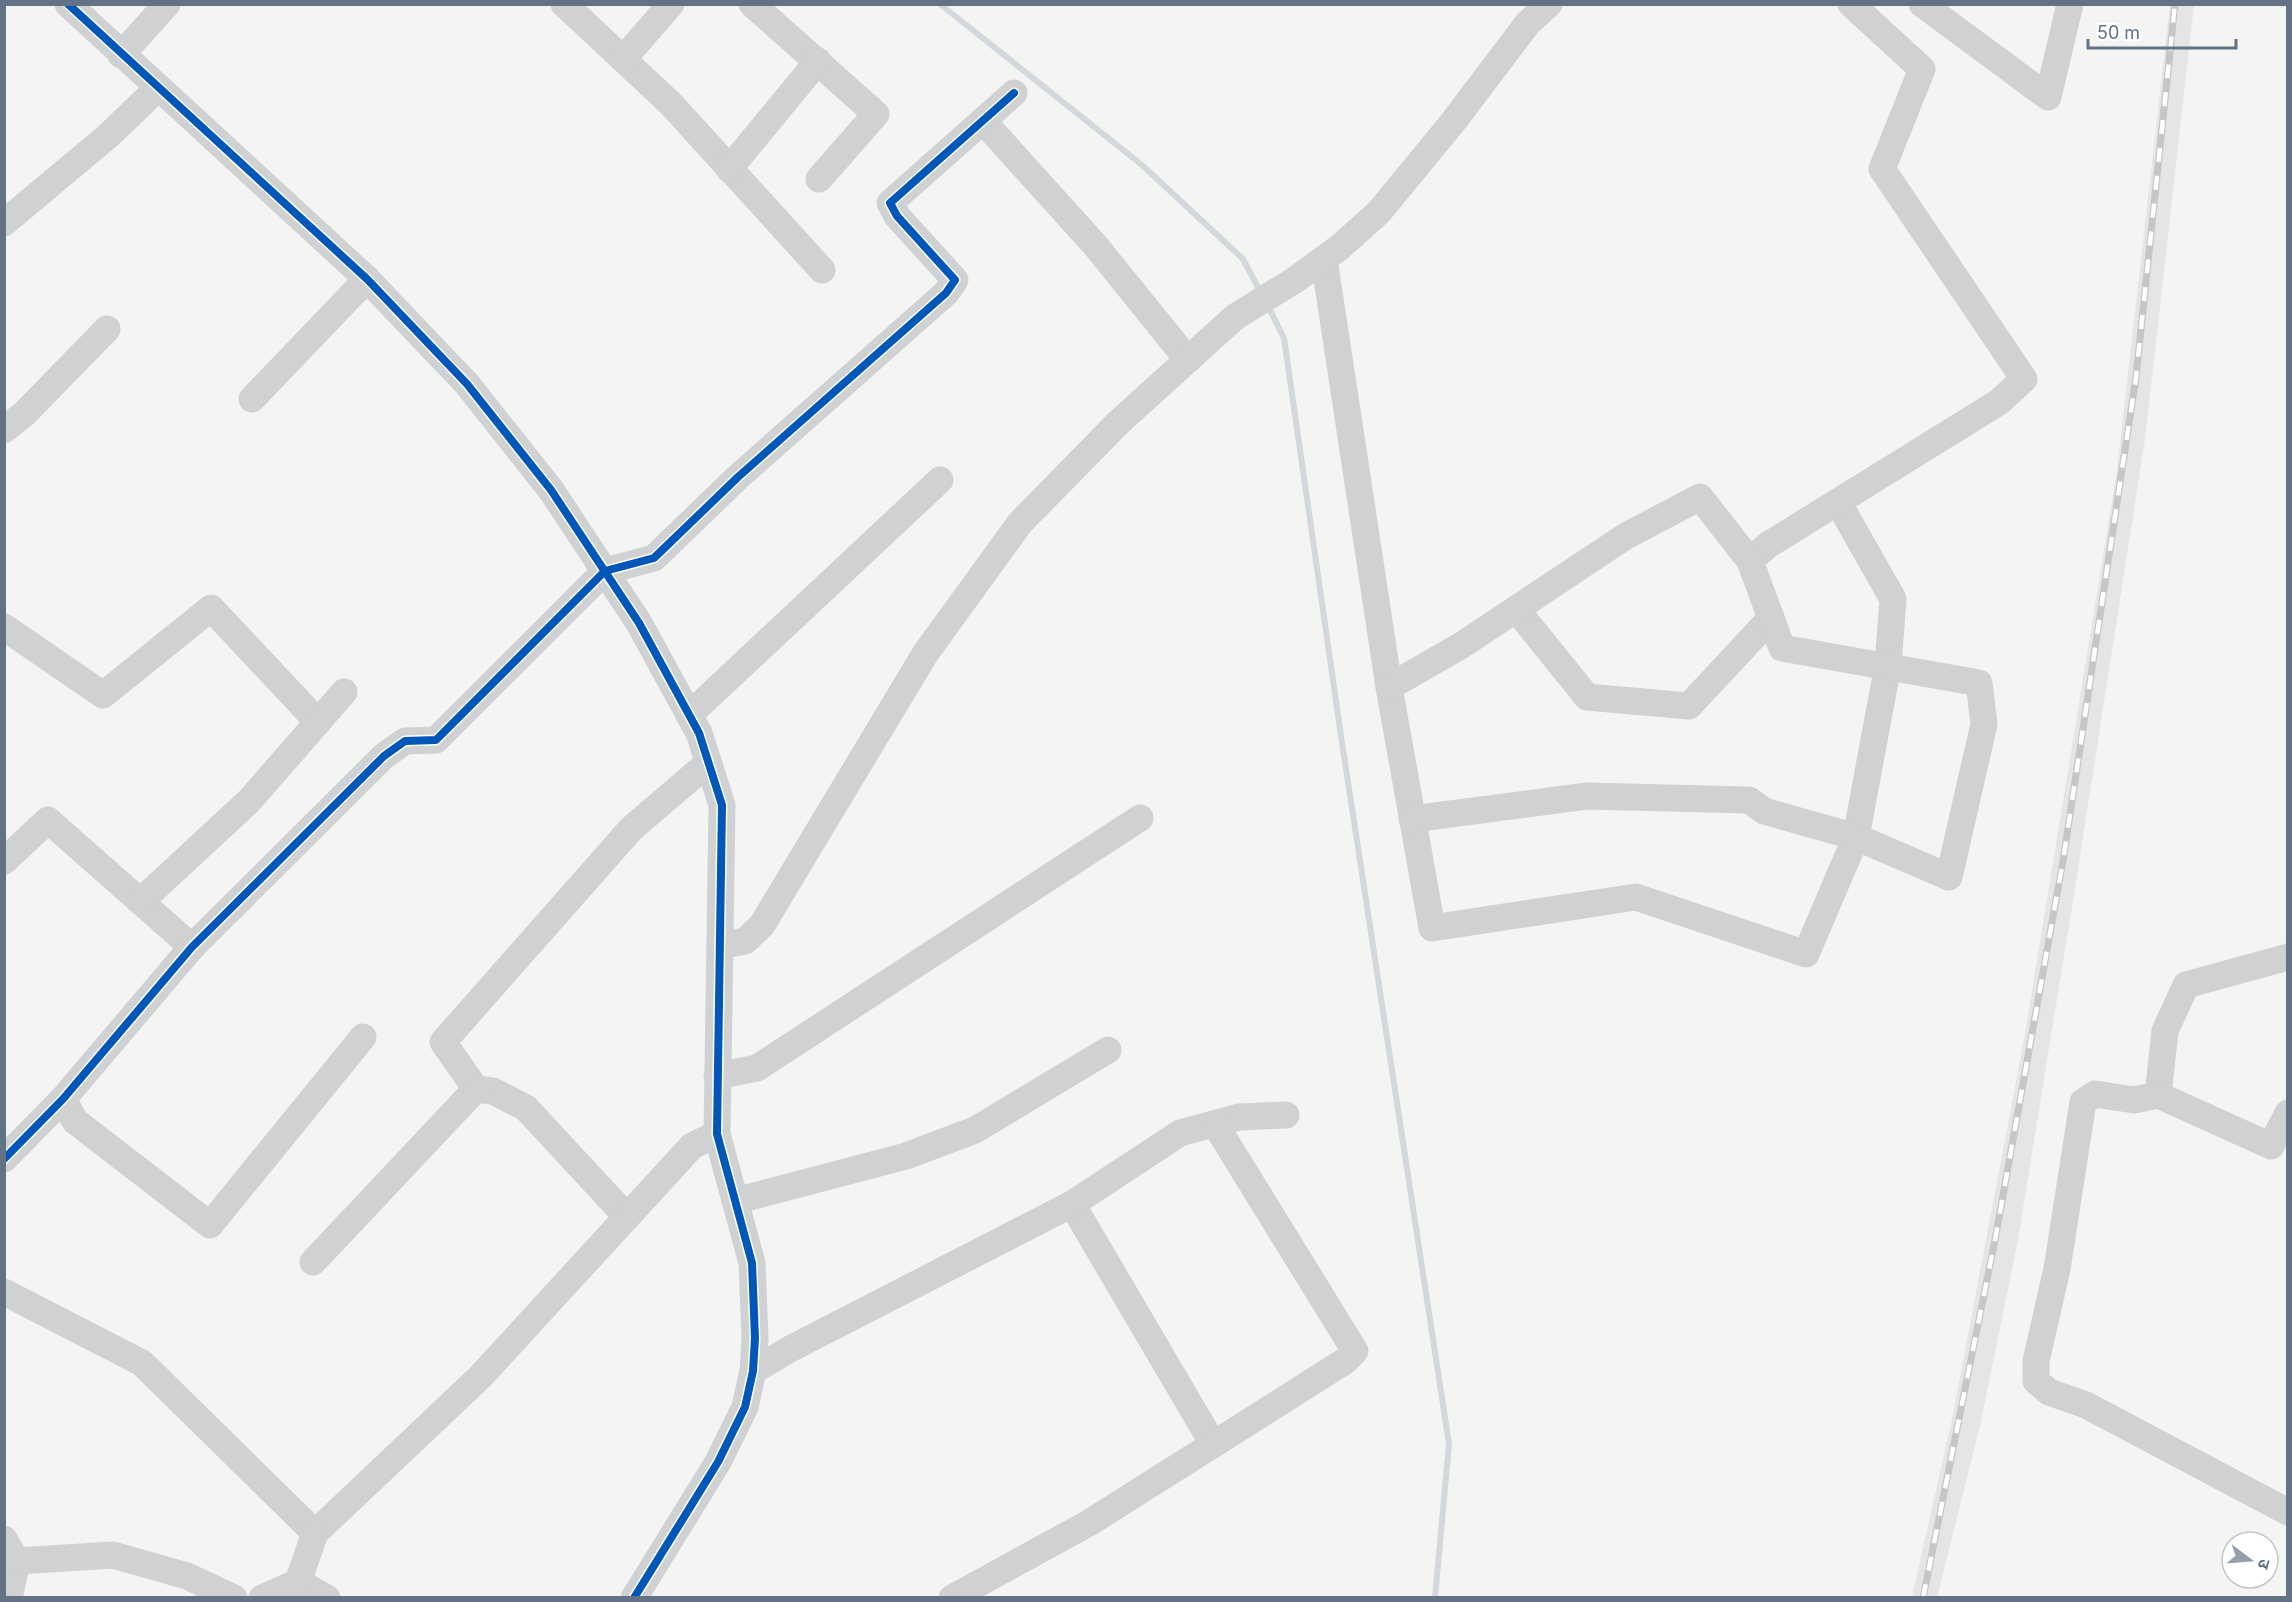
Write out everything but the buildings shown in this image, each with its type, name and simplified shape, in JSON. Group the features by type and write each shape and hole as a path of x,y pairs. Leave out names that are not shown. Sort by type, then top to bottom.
{"street":[{"path":"68,4 367,279 467,384 551,490 605,571 639,623 699,734 722,805 717,1134 752,1263 755,1338 753,1371 745,1407 718,1462 634,1598"},
{"path":"122,55 167,4"},
{"path":"564,4 624,58 822,270"},
{"path":"624,58 670,4"},
{"path":"752,4 876,114 819,179"},
{"path":"720,946 745,941 762,925 925,654 1020,523 1118,423 1235,317 1324,259 1379,212 1453,122 1528,23 1549,4"},
{"path":"1750,561 1768,545 1999,402 2024,379 1882,169 1922,69 1851,4"},
{"path":"1922,4 2048,97 2070,4"},
{"path":"729,169 818,61"},
{"path":"4,223 108,136 158,88"},
{"path":"4,1159 63,1099 192,947 384,756 405,741 436,740 605,571 654,558 738,477 946,293 955,280 897,216 890,203 1014,93"},
{"path":"982,121 1095,245 1188,360"},
{"path":"1324,259 1389,687 1432,928 1636,897 1806,954 1856,837 1888,665 1893,599 1838,502"},
{"path":"252,399 367,279"},
{"path":"4,430 26,413 107,329"},
{"path":"689,715 940,480"},
{"path":"1389,687 1462,645 1626,536 1700,497 1750,561 1782,648 1888,665 1979,683 1984,724 1950,877 1856,837 1764,811 1749,800 1587,796 1412,819"},
{"path":"4,627 103,695 210,608 318,722"},
{"path":"1515,609 1587,697 1689,706 1771,618"},
{"path":"141,901 249,801 344,692"},
{"path":"476,1089 444,1042 631,829 708,763"},
{"path":"717,1076 757,1068 1140,818"},
{"path":"4,861 48,820 192,947"},
{"path":"2158,1095 2164,1031 2186,985 2288,957"},
{"path":"63,1099 75,1121 210,1225 363,1037"},
{"path":"735,1201 906,1156 975,1130 1108,1050"},
{"path":"476,1089 493,1090 526,1108 627,1216"},
{"path":"313,1262 476,1089"},
{"path":"2288,1113 2271,1146 2158,1095 2134,1100 2095,1094 2083,1102 2057,1269 2036,1361 2036,1381 2049,1392 2086,1406 2288,1512"},
{"path":"753,1371 790,1349 1072,1204 1180,1132 1239,1116 1286,1115"},
{"path":"952,1598 1089,1523 1345,1361 1355,1351 1215,1124"},
{"path":"262,1598 298,1582 315,1533 481,1376 692,1146 717,1134"},
{"path":"1072,1204 1213,1444"},
{"path":"4,1292 142,1363 315,1533"},
{"path":"9,1598 11,1550 113,1555 187,1576 234,1598"},
{"path":"298,1582 327,1598"}],"shaded area":[{"path":"2170,5 2194,5 2145,439 2074,895 2017,1245 1981,1421 1937,1597 1912,1597 1952,1419 2025,1034 2117,470"}],"waterway":[{"path":"940,4 1142,165 1243,259 1261,293"},
{"path":"1267,304 1284,338 1341,736 1449,1444 1435,1598"}],"railway":[{"path":"1923,1598 1995,1240 2063,861 2136,377 2175,4"}],"cycle path":[{"path":"68,4 367,279 467,384 551,490 639,623 699,733 722,805 717,1134 752,1263 755,1338 753,1371 745,1407 718,1462 634,1598"},
{"path":"4,1159 63,1099 192,947 384,756 405,741 436,740 605,571 654,558 738,477 946,293 955,280 897,216 890,203 1014,93"}]}
